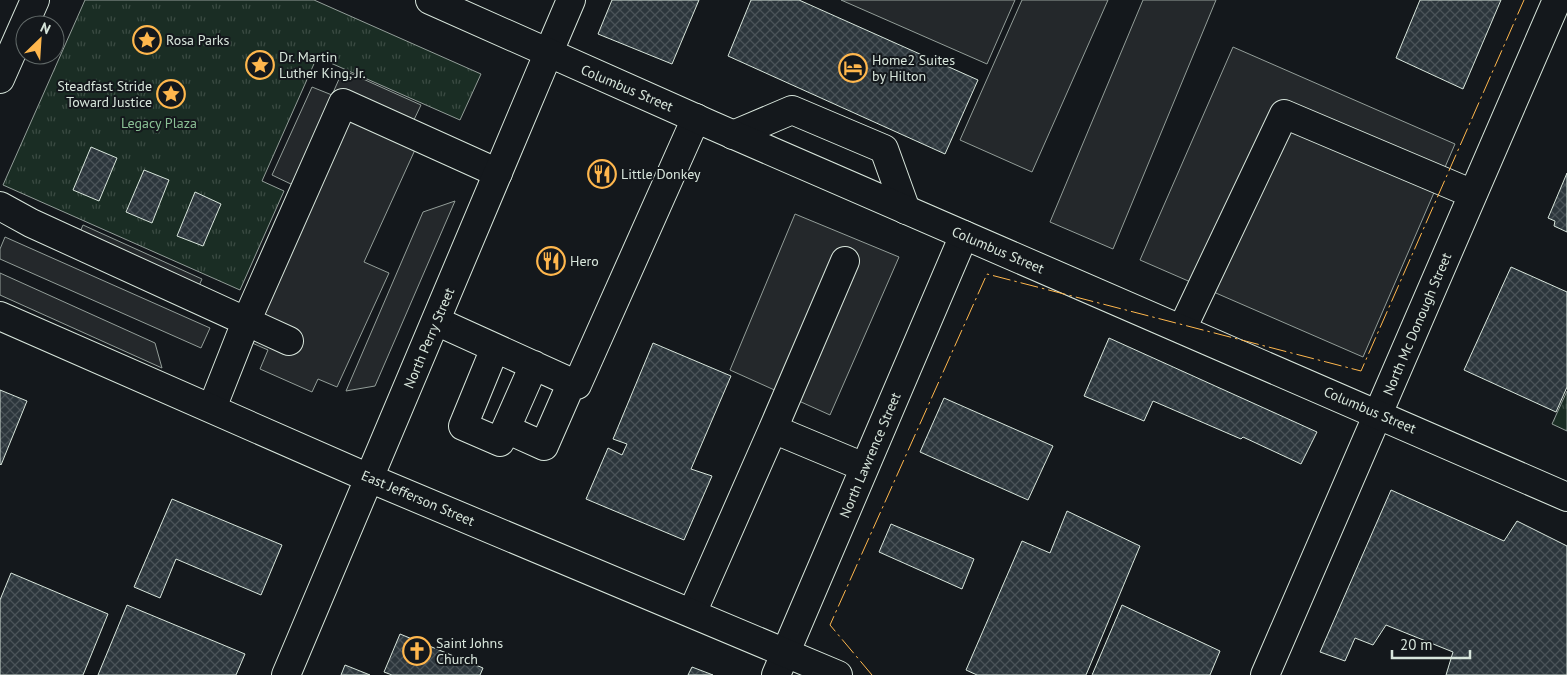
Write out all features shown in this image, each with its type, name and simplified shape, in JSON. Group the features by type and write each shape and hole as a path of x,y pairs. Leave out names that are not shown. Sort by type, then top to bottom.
{"main road":[{"path":"0,79 35,0"},
{"name":"Columbus Street","path":"430,0 733,135 1567,497"},
{"name":"North Perry Street","path":"286,675 571,0"},
{"name":"North Mc Donough Street","path":"1265,675 1557,0"},
{"path":"212,408 246,322 343,103 498,173"},
{"path":"733,135 792,110 884,149 906,210"},
{"path":"1182,330 1284,114 1473,194"},
{"path":"506,430 544,446 575,384 696,118"},
{"path":"0,206 31,223 289,341"},
{"name":"North Lawrence Street","path":"781,664 964,235"},
{"path":"692,613 846,261"},
{"name":"East Jefferson Street","path":"0,316 369,478 692,613 781,664 838,675"},
{"path":"436,321 575,384"},
{"path":"495,348 463,426 500,442 534,365"},
{"path":"773,429 864,467"}],"green space":[{"name":"Legacy Plaza","path":"85,0 314,0 481,74 460,120 317,57 262,181 284,191 240,290 3,185 56,65 65,65 65,45"},
{"path":"1567,391 1567,431 1552,424"}],"shaded area":[{"path":"841,0 1015,0 987,64"},
{"path":"1022,0 1108,0 1032,172 960,140"},
{"path":"1143,0 1216,0 1113,249 1050,222"},
{"path":"1233,47 1455,144 1363,357 1140,260"},
{"path":"343,70 421,105 412,124 424,130 364,262 389,273 337,387 318,379 312,392 260,369 268,350 227,332 293,185 272,175 312,87 332,95"},
{"path":"455,201 375,386 346,391 423,212"},
{"path":"795,214 899,257 830,415 730,370"},
{"path":"83,225 202,279 198,288 79,234"},
{"path":"5,237 210,328 201,348 0,259 0,249"},
{"path":"0,273 155,343 162,368 0,295"}],"building":[{"path":"612,0 699,0 672,64 598,34"},
{"name":"Home2 Suites by Hilton","path":"751,0 799,0 978,80 945,154 728,56"},
{"path":"1420,0 1501,0 1463,89 1396,58"},
{"path":"91,147 117,158 99,201 73,190"},
{"path":"144,170 169,180 152,223 126,212"},
{"path":"1567,173 1567,232 1554,226 1555,221 1548,218"},
{"path":"195,192 221,204 203,246 177,236"},
{"path":"1511,267 1567,292 1567,387 1556,412 1464,370"},
{"path":"1109,338 1317,432 1301,464 1243,437 1241,439 1153,401 1144,421 1084,396"},
{"path":"653,343 731,376 691,469 712,476 684,540 586,499 608,448 622,455 627,444 613,439"},
{"path":"0,390 27,401 1,465 0,464"},
{"path":"944,398 1053,446 1028,500 920,452"},
{"path":"1391,490 1504,541 1517,521 1567,546 1567,675 1446,675 1453,652 1386,625 1373,645 1355,638 1345,661 1320,652"},
{"path":"172,499 282,545 261,595 176,559 160,598 134,587"},
{"path":"1067,511 1140,546 1086,675 977,675 966,670 1022,541 1050,553"},
{"path":"891,524 974,559 962,589 879,552"},
{"path":"11,573 108,614 83,675 0,675 0,600"},
{"path":"127,605 245,654 236,675 98,675"},
{"path":"1122,605 1220,651 1210,675 1092,675"},
{"name":"Saint Johns Church","path":"400,634 483,668 480,675 392,675 384,672"},
{"path":"345,665 370,675 341,675"},
{"path":"692,667 713,675 688,675"}],"power":[{"path":"872,675 830,625 987,274 1361,371 1524,0"}],"place":[{"name":"Rosa Parks","path":"147,40"},
{"name":"Dr. Martin Luther King, Jr.","path":"260,65"},
{"name":"Home2 Suites by Hilton","path":"853,68"},
{"name":"Steadfast Stride Toward Justice","path":"171,94"},
{"name":"Little Donkey","path":"602,174"},
{"name":"Hero","path":"551,261"},
{"name":"Saint Johns Church","path":"417,651"}]}
